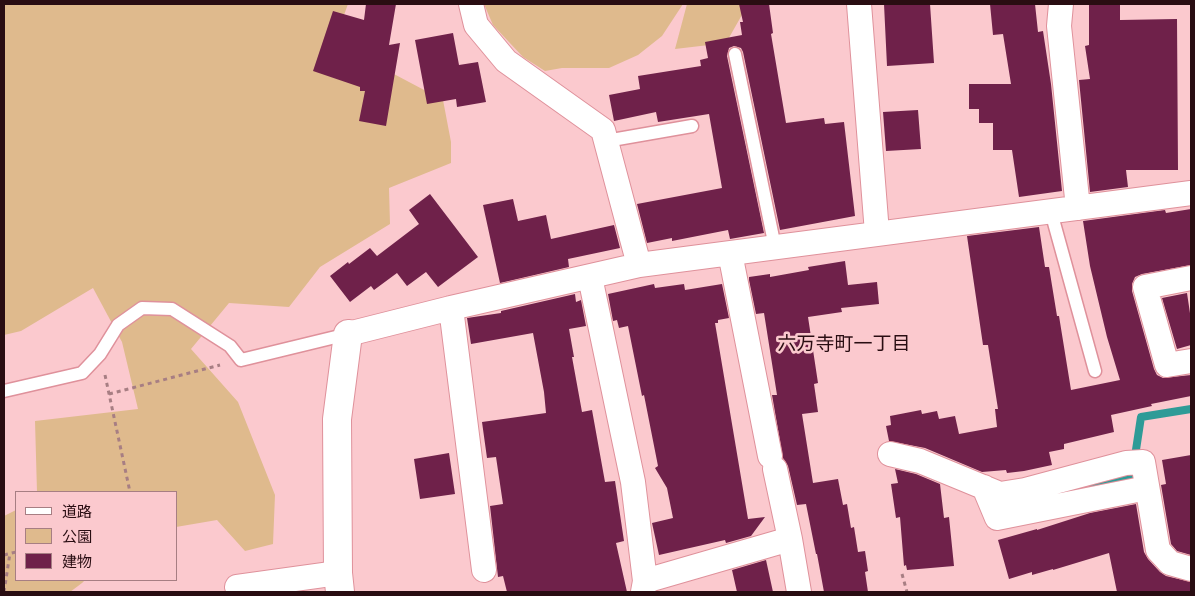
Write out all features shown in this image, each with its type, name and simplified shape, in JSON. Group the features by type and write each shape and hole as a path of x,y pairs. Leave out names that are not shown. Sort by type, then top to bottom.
{"street":[{"path":"471,4 476,25 506,61 603,130 639,265"},
{"path":"858,4 878,233"},
{"path":"1061,4 1059,26 1078,208"},
{"path":"236,587 339,583 336,419 348,334 451,308 639,265 1191,193"},
{"path":"730,253 772,463 790,539 799,592"},
{"path":"590,277 633,482 644,586 790,539"},
{"path":"1191,278 1144,287 1167,365 1191,361"},
{"path":"451,308 484,570"},
{"path":"890,454 920,461 1000,494 1126,463 1143,462 1158,550 1170,563 1191,570"}],"lane":[{"path":"735,54 775,248"},
{"path":"606,142 692,126"},
{"path":"1051,212 1096,371"},
{"path":"4,392 82,372 100,354 118,325 142,308 172,309 230,346 241,360 348,334"}],"path":[{"path":"100,354 130,491"},
{"path":"109,394 241,360"},
{"path":"4,555 15,552"},
{"path":"4,592 10,553"},
{"path":"902,574 907,592"}],"green space":[{"path":"4,4 348,4 340,26 358,55 443,100 451,142 451,163 389,188 390,224 320,267 289,307 229,303 191,349 238,402 275,495 273,544 245,551 217,520 178,527 178,491 37,491 35,421 138,409 122,342 93,288 21,331 4,335"},
{"path":"484,4 683,4 662,36 638,55 609,68 562,68 545,71 523,57 493,25"},
{"path":"687,4 746,4 747,6 726,43 675,49"},
{"path":"15,510 15,581 84,581 70,592 4,592 4,516"}],"building":[{"path":"366,4 396,4 389,45 400,43 386,126 359,121 365,91 360,91 360,87 313,71 333,11 364,20"},
{"path":"739,4 769,4 773,33 771,34 786,123 824,118 825,124 844,122 855,216 780,230 743,52 741,48 734,46 729,48 727,56 764,233 730,239 728,230 672,241 672,238 647,243 637,204 722,188 709,114 658,122 656,112 614,121 609,95 640,89 638,76 701,66 700,60 708,58 705,42 742,35 740,22 743,22"},
{"path":"884,4 930,4 934,63 887,66"},
{"path":"990,4 1035,4 1038,32 1043,31 1051,84 1062,191 1019,197 1012,150 993,150 993,123 979,123 979,109 969,109 969,84 1011,84 1003,34 993,35"},
{"path":"1089,4 1120,4 1120,20 1177,19 1178,170 1126,170 1128,187 1090,192 1079,80 1090,79 1085,46 1089,45"},
{"path":"453,33 459,65 478,62 486,102 457,107 456,99 427,104 415,40"},
{"path":"918,110 921,149 886,151 883,112"},
{"path":"430,194 478,257 438,287 426,272 407,286 397,273 374,290 371,286 350,302 330,276 370,248 377,256 419,224 409,210"},
{"path":"513,199 518,221 546,215 551,239 614,225 620,248 568,259 569,267 500,283 483,205"},
{"path":"1191,209 1191,265 1135,277 1132,291 1157,375 1163,378 1191,375 1191,396 1111,415 1114,432 1064,444 1064,449 1049,452 1052,465 1024,471 1007,473 1006,470 982,472 925,448 889,441 886,426 891,425 890,416 921,410 922,414 937,411 939,419 955,416 959,434 997,427 995,409 998,409 988,345 983,345 967,236 1039,227 1045,267 1049,267 1057,316 1059,316 1071,390 1120,380 1107,337 1090,266 1083,221 1165,210 1166,213"},
{"path":"845,261 848,285 877,282 879,304 841,308 842,312 808,317 818,383 814,384 818,412 802,414 813,483 838,479 843,505 847,504 851,528 854,527 858,552 865,551 868,571 865,572 868,592 824,592 806,504 797,505 788,466 783,458 772,395 777,395 764,313 756,314 749,280 749,277 770,274 770,277 809,270 808,267"},
{"path":"654,284 655,288 684,284 685,290 722,284 729,318 718,320 718,323 715,323 748,519 765,517 751,536 726,543 725,540 659,555 652,523 673,518 667,488 655,468 658,466 628,326 619,328 617,320 613,321 608,294"},
{"path":"1187,293 1191,320 1191,345 1177,349 1162,298"},
{"path":"575,294 576,302 581,300 586,326 569,329 574,357 572,357 582,412 592,410 605,482 615,481 624,541 616,543 627,592 507,592 503,576 498,577 490,506 503,504 496,457 487,458 482,422 546,413 544,392 533,333 471,344 467,318 501,313 501,311"},
{"path":"449,453 455,494 420,499 414,459"},
{"path":"1191,455 1191,555 1177,551 1171,544 1161,485 1166,484 1162,460"},
{"path":"895,469 916,474 940,484 944,518 949,517 954,566 907,570 906,565 904,566 900,517 896,518 891,484 898,483"},
{"path":"1136,504 1144,552 1148,559 1166,576 1191,582 1191,592 1117,592 1109,553 1053,570 1032,575 1032,572 1009,579 998,540 1090,513"},
{"path":"766,560 773,592 737,592 732,570"}],"waterway":[{"path":"1061,492 1132,476 1141,417 1191,409"}],"district":[{"name":"六万寺町一丁目","path":"844,343"}]}
